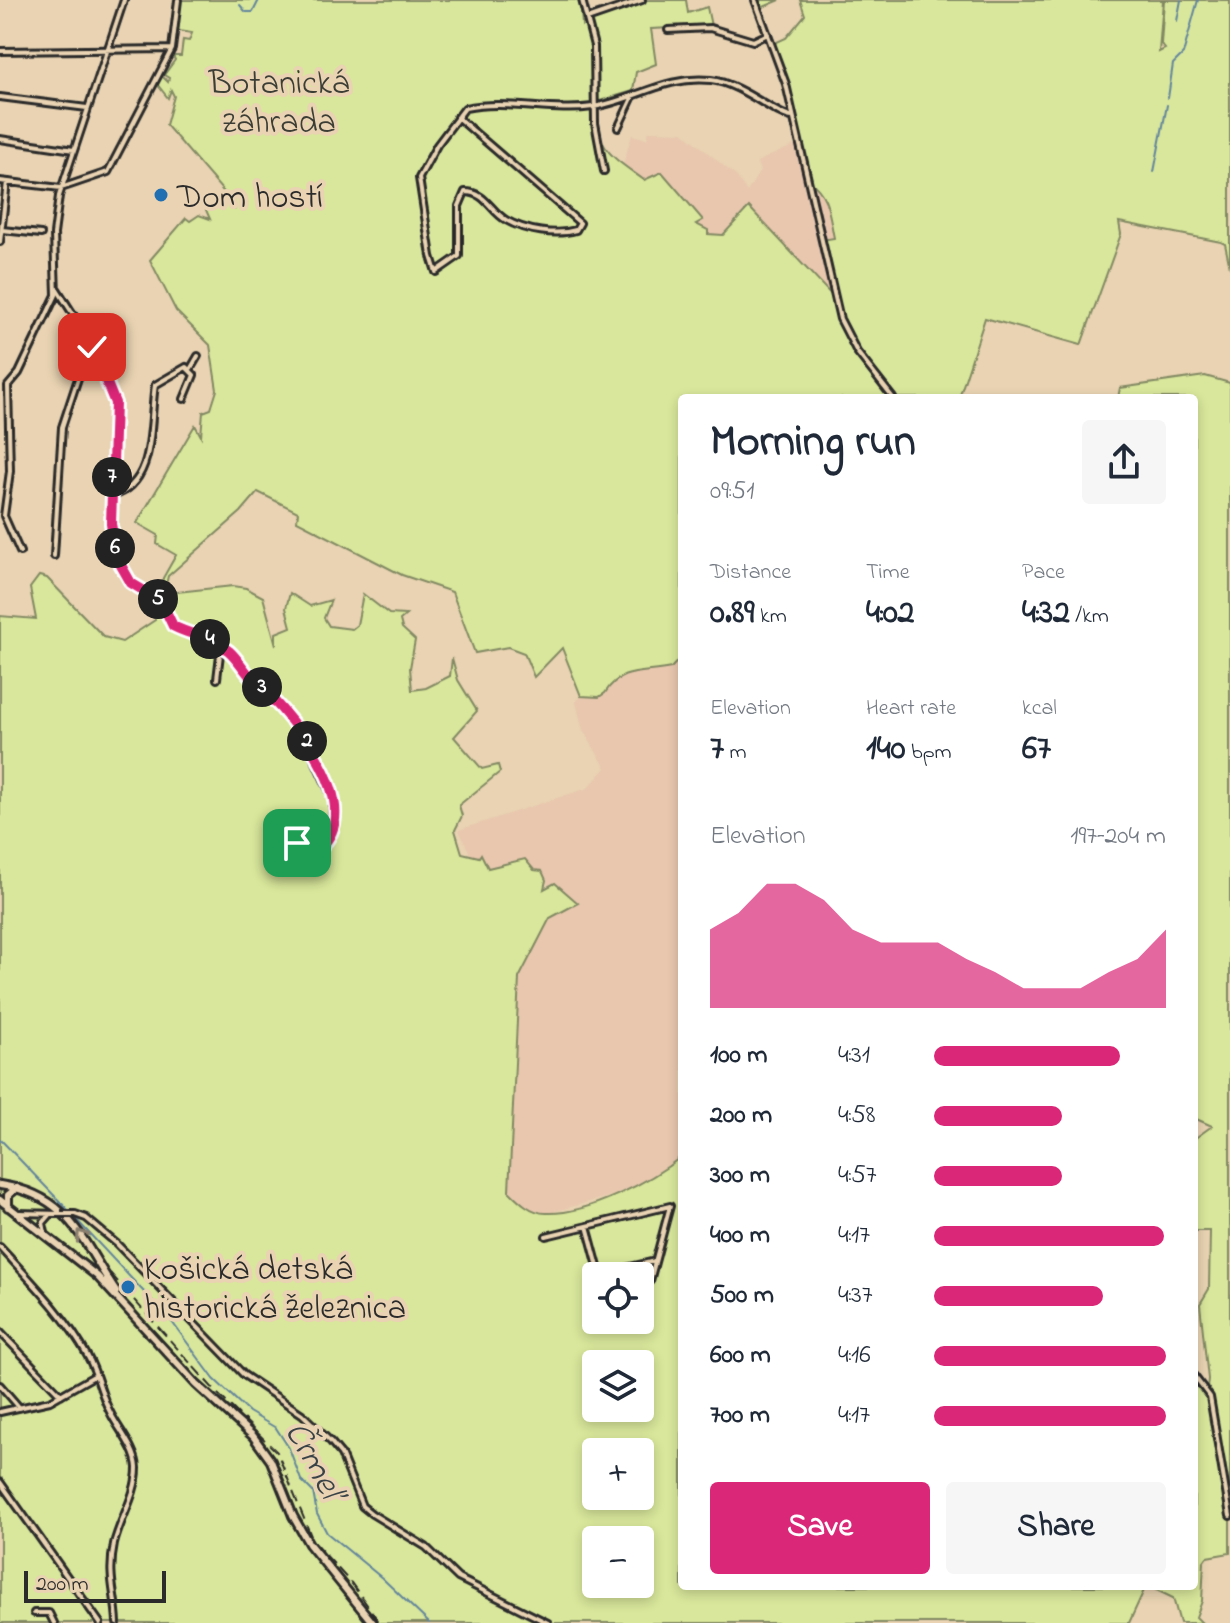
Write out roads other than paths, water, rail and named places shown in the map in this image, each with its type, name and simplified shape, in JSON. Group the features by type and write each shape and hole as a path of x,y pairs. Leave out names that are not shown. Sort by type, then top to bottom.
{"main road":[{"path":"0,1185 40,1196 60,1209 79,1231 102,1276 122,1302 196,1384 259,1444 271,1461 303,1536 373,1623"},
{"path":"8,1207 8,1195 17,1188"},
{"path":"0,1200 102,1276"}],"street":[{"path":"20,552 4,516 10,471 8,386 19,373 57,289 54,228 61,188 124,0"},
{"path":"0,181 61,188 108,172 172,49 178,0"},
{"path":"582,0 594,46 594,107 604,171"},
{"path":"587,19 642,0"},
{"path":"755,0 793,117 840,319 857,352 890,394"},
{"path":"668,30 710,28 753,41 768,34"},
{"path":"0,51 172,49"},
{"path":"457,117 533,187 579,221 578,228 551,232 520,226 507,221 477,193 465,192 459,206 459,256 436,272 419,178 425,164 457,117 465,108 594,107 650,87 712,80 741,88 781,115 793,117"},
{"path":"618,128 634,94"},
{"path":"0,97 87,108"},
{"path":"0,139 74,150"},
{"path":"0,242 7,182"},
{"path":"1,230 41,234"},
{"path":"57,289 92,347 115,403 113,539 127,579 137,589 161,601 173,626 221,646 302,732 333,799 332,831 324,844 315,850 305,844 291,844 276,854"},
{"path":"54,556 62,427 87,351 92,347"},
{"path":"184,399 193,377 191,369 198,356"},
{"path":"112,496 127,491 140,477 151,426 155,385 182,367 191,369"},
{"path":"0,385 8,386"},
{"path":"217,679 221,646"},
{"path":"546,1236 670,1206 654,1265"},
{"path":"17,1212 75,1214 88,1220 117,1244 244,1375 302,1414 331,1442 341,1454 362,1506 426,1547 458,1578 548,1623"},
{"path":"45,1233 44,1221 52,1214"},
{"path":"587,1226 600,1274 655,1261"},
{"path":"0,1247 76,1337 91,1361 94,1376 137,1464 134,1485 121,1516 112,1559 111,1592 117,1623"},
{"path":"0,1332 61,1395"},
{"path":"0,1412 61,1395 94,1376"},
{"path":"1198,1381 1210,1397 1230,1516"},
{"path":"0,1385 19,1407"},
{"path":"0,1482 100,1623"},
{"path":"34,1613 49,1613 54,1623"}],"waterway":[{"path":"246,12 253,12 259,0"},
{"path":"1177,21 1181,0"},
{"path":"1168,98 1173,64 1183,54 1198,0"},
{"path":"240,5 245,11"},
{"path":"1154,172 1167,105"},
{"name":"Črmeľ","path":"0,1139 69,1211"},
{"name":"Črmeľ","path":"73,1216 172,1322 214,1379 249,1412 276,1428 289,1448 301,1480 313,1492 317,1514 327,1533 382,1578 429,1623"}],"railway":[{"path":"110,1273 217,1393 277,1452 313,1541 352,1584 380,1623"}],"place":[{"name":"Dom hostí","path":"161,195"},
{"name":"Košická detská historická železnica","path":"128,1287"}],"park label":[{"name":"Botanická záhrada","path":"279,100"}]}
